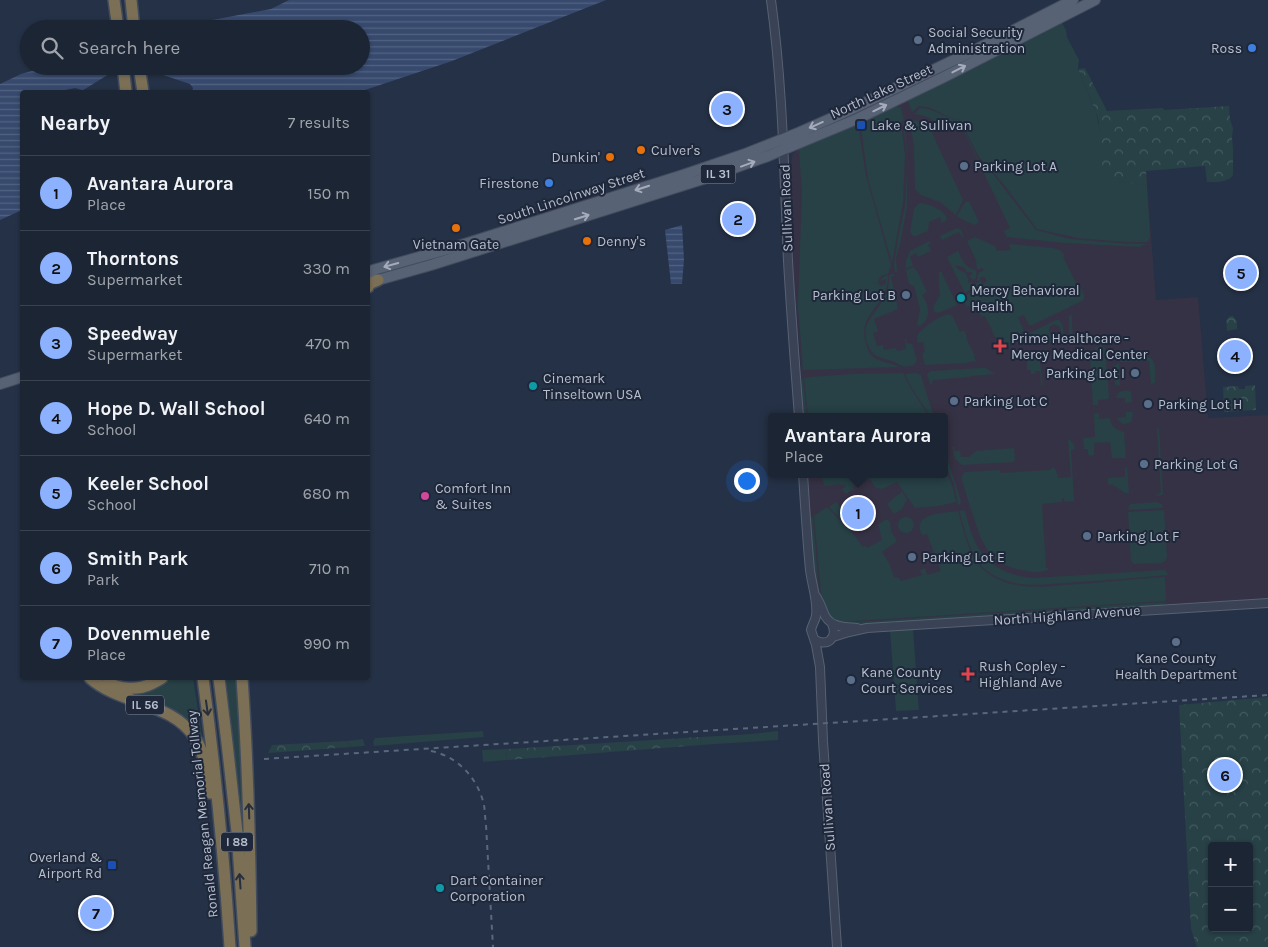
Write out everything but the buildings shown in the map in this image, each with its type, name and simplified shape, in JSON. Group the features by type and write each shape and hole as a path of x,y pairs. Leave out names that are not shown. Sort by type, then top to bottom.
{"highway":[{"path":"114,0 117,20"},
{"path":"131,0 133,20"},
{"path":"124,75 126,90"},
{"path":"140,75 143,90"},
{"name":"IL 56","path":"93,680 120,696 167,713 184,723 196,738 203,757 222,845"},
{"path":"104,680 112,685 127,689 150,685 159,680"},
{"name":"Ronald Reagan Memorial Tollway","path":"203,680 222,845 230,947"},
{"name":"I 88","path":"218,680 237,832 245,947"},
{"path":"242,680 246,737 251,947"}],"main road":[{"name":"North Lake Street","path":"783,139 893,90 1073,0"},
{"name":"North Lake Street","path":"784,150 857,119 1095,0"},
{"name":"South Lincolnway Street","path":"783,139 668,180 455,247 373,270 371,277 432,265 703,179 784,150"},
{"path":"0,384 20,378"}],"street":[{"name":"Sullivan Road","path":"771,0 784,150 788,263 799,413"},
{"name":"Sullivan Road","path":"803,478 811,572 816,596 815,622 811,630 820,666 822,732 838,947"},
{"name":"Sullivan Road","path":"816,596 820,601 823,612 835,630 823,648 820,666"},
{"name":"North Highland Avenue","path":"830,622 840,626 867,628 1268,602"},
{"path":"815,622 821,619 830,622"},
{"name":"North Highland Avenue","path":"830,639 867,628"},
{"path":"814,639 821,642 830,639"}],"shaded area":[{"name":"Prime Healthcare - Mercy Medical Center","path":"981,62 1071,67 1114,156 1146,171 1156,300 1198,297 1208,418 1268,415 1268,598 846,625 833,622 825,612 816,583 806,478 948,478 948,413 802,413 801,368 793,264 792,157 800,148 862,122"}],"green space":[{"path":"1061,21 1079,60 1078,69 1096,112 1100,132 1100,157 1118,181 1147,186 1150,236 1148,242 1078,238 1037,229 1005,186 979,157 960,120 951,118 931,108 919,106 912,112 908,101 910,97"},
{"path":"1085,68 1107,111 1229,106 1233,128 1233,175 1231,178 1225,181 1207,182 1205,166 1146,171 1147,186 1113,180 1107,176 1100,157 1098,118 1078,69"},
{"path":"893,105 901,108 904,120 901,123 905,155 903,202 892,263 868,179 861,128 863,126 860,126 860,124"},
{"path":"920,108 925,108 960,121 978,159 993,174 1036,230 1070,239 1147,244 1139,247 1065,243 1007,237 1004,231 1010,228 959,121 941,128 935,121 922,115 914,114"},
{"path":"912,120 930,124 936,131 932,133 963,200 956,215 940,202 921,195 915,189 914,146 910,122"},
{"path":"904,121 907,149 907,155 903,124"},
{"path":"858,124 866,176 891,265 888,274 881,276 876,285 879,282 880,286 886,284 886,279 880,281 888,275 884,294 865,324 864,333 869,353 872,356 899,367 803,370 798,305 802,194 799,149 813,141"},
{"path":"907,172 907,207 896,258 897,272 895,272 894,265 898,238 905,206"},
{"path":"969,201 979,222 975,225 957,216 965,202"},
{"path":"921,203 941,211 947,220 942,223 940,217 929,222 928,231 913,236 910,232 914,209"},
{"path":"957,228 961,230 964,238 959,232 942,240 940,236"},
{"path":"975,237 995,246 997,251 1011,250 1009,244 1060,250 1065,256 1063,257 1078,287 1080,286 1084,299 1032,325 1029,325 1024,315 1018,317 1023,331 1004,352 998,353 1000,347 985,316 981,317 975,303 967,307 964,302 968,300 966,296 973,289 973,285 981,281 983,284 987,281 984,277 981,277 977,281 978,274 984,269 977,269 976,260 967,241"},
{"path":"929,241 931,243 928,245 931,251 918,257 916,253 910,256 913,266 906,268 906,261 910,251"},
{"path":"958,251 966,265 977,272 976,279 972,280 969,276 972,272 967,272 965,268 960,266 955,266 966,273 968,282 972,283 972,289 965,293 947,257"},
{"path":"913,267 917,271 927,292 922,295 928,307 928,315 920,326 917,325 920,309 914,286 909,284 906,270"},
{"path":"941,271 957,305 938,313 934,311 933,307 940,295 939,272"},
{"path":"894,274 891,277 898,309 874,319 878,331 873,333 877,346 883,345 884,350 896,348 897,351 906,349 905,339 907,339 906,343 912,344 917,360 914,365 907,367 874,354 868,346 866,337 867,324 886,295 889,275"},
{"path":"1087,306 1073,314 1073,341 1069,337 1069,316"},
{"path":"950,314 960,332 964,330 976,361 925,365 922,354 925,351 923,342 918,343 918,334 937,319"},
{"path":"1233,316 1237,321 1237,329 1227,331 1226,320"},
{"path":"1056,320 1061,322 1063,327 1061,341 1058,335 1061,332 1060,327 1054,324 1049,327 1049,333 1052,336 1056,336 1059,342 1031,343 1026,341 1028,334"},
{"path":"1103,346 1105,349 1109,398 1098,400 1098,405 1093,405 1090,356 1079,356 1078,353 1088,350 1089,352 1095,349 1095,347"},
{"path":"1033,355 1039,356 1043,385 1041,385 1040,371 1035,371 1035,374 1031,374 1031,370 1027,370 1027,361"},
{"path":"1149,357 1152,359 1155,368 1155,382 1151,384 1149,361 1120,362 1120,359"},
{"path":"1119,363 1120,386 1115,384 1114,366"},
{"path":"986,368 995,374 933,380 932,384 930,384 927,374 932,371"},
{"path":"903,373 926,413 808,413 804,378 853,374"},
{"path":"916,373 921,375 933,413 928,413 913,391 905,374"},
{"path":"803,379 807,413 803,413 800,382"},
{"path":"1255,385 1256,410 1224,412 1223,387 1238,386 1239,389 1245,389 1245,386"},
{"path":"1122,391 1131,392 1132,402 1125,403 1125,398 1116,398 1118,393"},
{"path":"1126,412 1133,412 1132,420 1129,423 1123,424 1117,418 1126,417"},
{"path":"1099,413 1099,419 1110,418 1114,428 1124,432 1126,458 1112,458 1110,442 1094,443 1094,455 1090,456 1088,449 1084,449 1083,438 1095,437 1094,414"},
{"path":"1157,428 1159,429 1163,494 1157,496 1157,494 1161,493"},
{"path":"1068,440 1074,445 1075,449 1071,450 1074,501 1065,502 1062,498 1062,502 1042,504 1046,568 1048,569 1043,572 1032,572 1003,564 985,547 962,476 965,472 1000,470 1000,473 1050,470 1053,467 1058,478 1071,477"},
{"path":"952,447 954,447 954,451 960,451 961,457 969,457 976,451 1014,448 1015,460 1013,462 962,465 955,459"},
{"path":"948,460 961,501 958,505 954,484 948,471"},
{"path":"1125,468 1127,468 1129,493 1125,493 1108,484 1108,478 1125,477"},
{"path":"948,476 956,502 915,508 897,482 882,489 876,488 869,478 948,478"},
{"path":"822,478 866,478 855,484 853,486 854,489 846,494 842,489 846,487 845,485 824,485"},
{"path":"901,490 907,499 902,509 894,514 887,504 901,493"},
{"path":"836,502 841,506 853,528 851,529 829,507"},
{"path":"1156,502 1162,504 1163,508 1128,510 1131,504"},
{"path":"827,507 851,531 863,547 866,546 867,548 882,540 878,525 887,519 890,522 891,531 897,541 882,552 889,563 894,577 899,578 901,581 922,575 920,570 925,568 927,575 941,571 927,534 922,535 921,522 931,516 958,511 966,539 975,560 983,570 999,580 1028,587 1039,587 1165,577 1166,598 1165,601 838,622 828,614 821,592 814,516"},
{"path":"963,510 981,552 993,564 1008,573 1034,578 1163,570 1168,575 1042,585 1019,584 1008,581 987,571 975,557 967,539 959,511"},
{"path":"1164,510 1167,557 1165,561 1162,563 1134,564 1131,561 1128,512"},
{"path":"813,517 819,592 815,577 809,519"},
{"path":"903,517 909,517 914,522 912,531 903,533 898,528 898,522"},
{"path":"1166,602 1162,605 847,625 842,623"},
{"path":"913,629 919,710 896,711 890,631"},
{"path":"168,680 193,680 203,743 198,734 124,692 149,690 160,686"},
{"path":"226,680 238,680 245,841"},
{"path":"1268,697 1268,947 1197,947 1191,929 1179,705"},
{"path":"483,731 484,737 374,746 373,742 375,738"},
{"path":"778,731 778,740 701,745 700,737"},
{"path":"700,737 701,745 507,760 506,749"},
{"path":"363,739 365,746 351,747 346,741"},
{"path":"346,741 351,747 268,753 272,745"},
{"path":"506,749 507,760 483,762 482,750"}],"water":[{"path":"289,0 606,0 452,61 365,90 192,90 190,84 163,75 370,75 370,20 212,20 271,9"},
{"path":"20,74 107,75 82,90 75,88 65,90 20,90 20,211 0,220 0,84"},
{"path":"682,225 684,259 682,284 671,284 665,230"}],"railway":[{"path":"264,759 1268,695"},
{"path":"431,751 458,763 471,777 481,795 486,825 493,947"}],"place":[{"name":"Social Security Administration","path":"918,40"},
{"name":"Ross","path":"1252,48"},
{"name":"Speedway","path":"727,109"},
{"name":"Lake & Sullivan","path":"861,125"},
{"name":"Culver's","path":"641,150"},
{"name":"Dunkin'","path":"610,157"},
{"name":"Parking Lot A","path":"964,166"},
{"name":"Firestone","path":"549,183"},
{"name":"Thorntons","path":"738,219"},
{"name":"Vietnam Gate","path":"456,228"},
{"name":"Denny's","path":"587,241"},
{"name":"Keeler School","path":"1241,273"},
{"name":"Parking Lot B","path":"906,295"},
{"name":"Mercy Behavioral Health","path":"961,298"},
{"name":"Prime Healthcare - Mercy Medical Center","path":"1000,346"},
{"name":"Hope D. Wall School","path":"1235,356"},
{"name":"Parking Lot I","path":"1135,373"},
{"name":"Cinemark Tinseltown USA","path":"533,386"},
{"name":"Parking Lot C","path":"954,401"},
{"name":"Parking Lot H","path":"1148,404"},
{"name":"Parking Lot G","path":"1144,464"},
{"name":"Comfort Inn & Suites","path":"425,496"},
{"name":"Avantara Aurora","path":"858,513"},
{"name":"Parking Lot F","path":"1087,536"},
{"name":"Parking Lot E","path":"912,557"},
{"name":"Kane County Health Department","path":"1176,642"},
{"name":"Rush Copley - Highland Ave","path":"968,674"},
{"name":"Kane County Court Services","path":"851,680"},
{"name":"Smith Park","path":"1225,775"},
{"name":"Overland & Airport Rd","path":"112,865"},
{"name":"Dart Container Corporation","path":"440,888"},
{"name":"Dovenmuehle","path":"96,913"}]}
